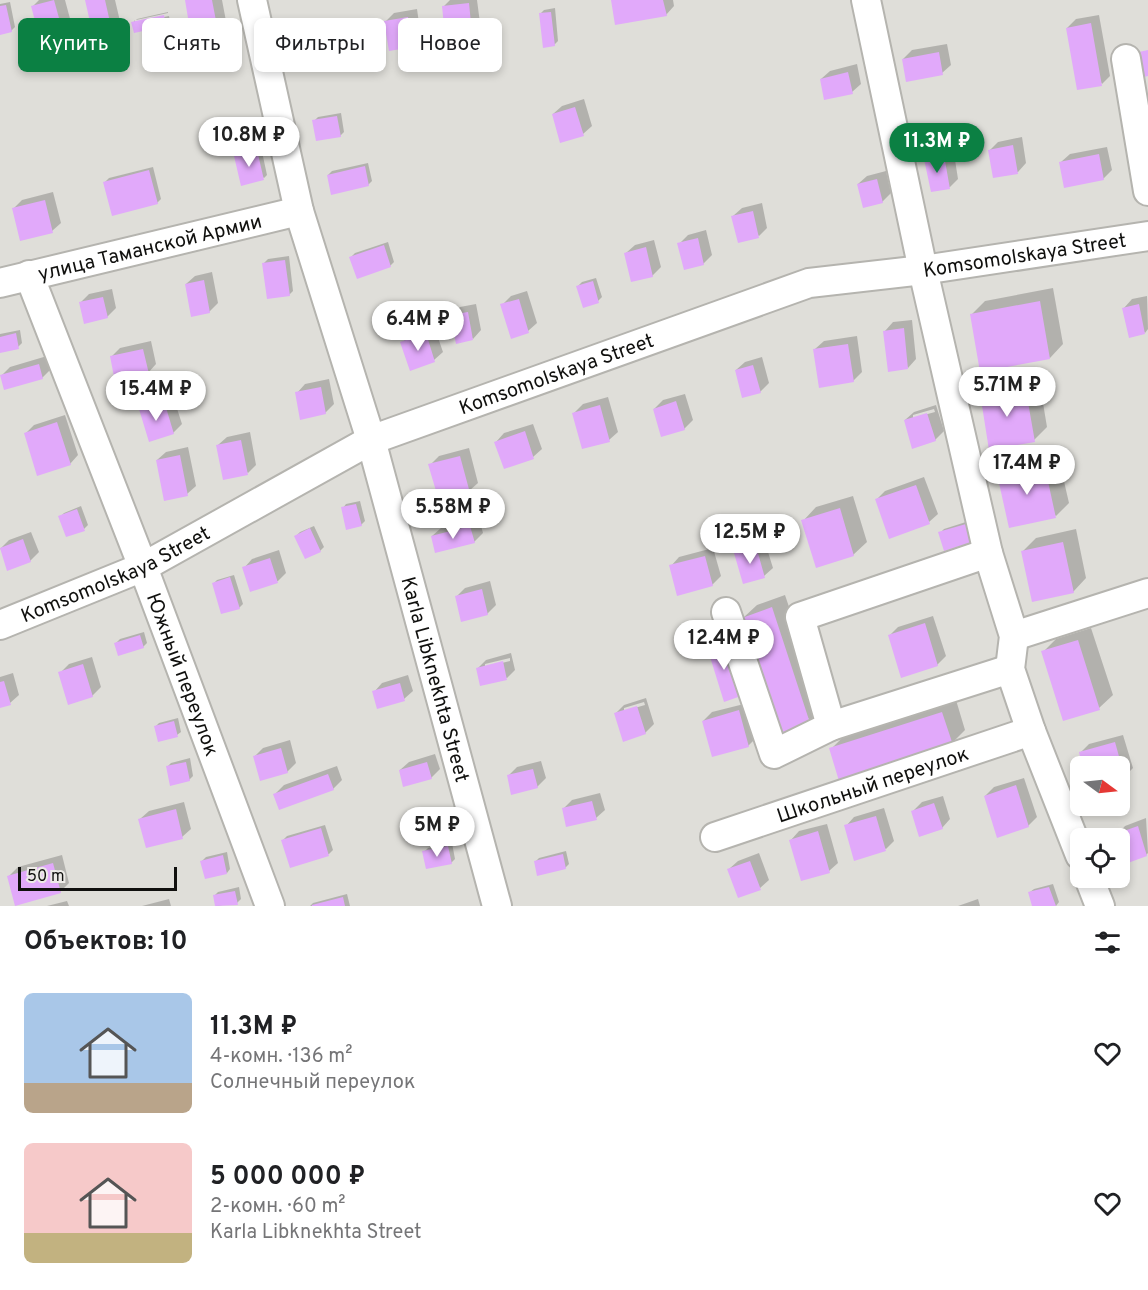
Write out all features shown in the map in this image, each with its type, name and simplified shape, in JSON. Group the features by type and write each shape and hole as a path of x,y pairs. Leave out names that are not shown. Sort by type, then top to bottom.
{"street":[{"name":"Karla Libknekhta Street","path":"252,0 299,211 371,440 497,906"},
{"path":"866,0 922,270 988,553 1014,636 1010,669 1031,731 1070,830"},
{"path":"1126,59 1148,191"},
{"name":"улица Таманской Армии","path":"0,283 299,211"},
{"name":"Komsomolskaya Street","path":"0,625 143,567 371,440 809,283 922,270 1148,236"},
{"name":"Южный переулок","path":"29,275 143,567 270,906"},
{"path":"831,726 800,617 988,553"},
{"path":"1014,636 1148,592"},
{"path":"726,612 774,754 831,726 1010,669"},
{"name":"Школьный переулок","path":"715,837 1031,731"},
{"path":"1093,888 1101,906"}],"building":[{"path":"54,0 59,18 34,18 31,6"},
{"path":"85,0 105,0 109,18 89,18"},
{"path":"185,0 212,0 215,18 188,18"},
{"path":"611,0 663,0 667,16 615,25"},
{"path":"469,3 470,18 443,18 442,6"},
{"path":"6,5 12,32 0,35 0,6"},
{"path":"551,12 555,46 543,48 539,13"},
{"path":"398,19 398,50 389,51 386,21"},
{"path":"142,20 142,31 134,33 131,22"},
{"path":"1091,23 1102,86 1077,90 1066,28"},
{"path":"1148,50 1148,76 1144,77 1139,52"},
{"path":"939,52 943,75 906,82 902,59"},
{"path":"848,72 853,94 824,100 820,79"},
{"path":"575,107 584,136 560,143 552,114"},
{"path":"337,116 341,137 316,141 312,120"},
{"path":"1013,145 1018,174 993,178 988,150"},
{"path":"257,150 264,180 241,186 234,156"},
{"path":"1099,154 1104,180 1064,188 1059,162"},
{"path":"944,155 950,189 931,192 924,159"},
{"path":"365,166 369,186 331,195 327,175"},
{"path":"149,170 158,204 112,216 103,182"},
{"path":"877,179 883,203 863,208 857,184"},
{"path":"45,200 53,233 20,241 12,208"},
{"path":"753,211 759,238 738,243 731,216"},
{"path":"698,238 704,265 684,270 677,243"},
{"path":"384,245 391,267 357,279 349,257"},
{"path":"646,247 653,277 631,282 624,253"},
{"path":"285,260 290,296 267,299 262,263"},
{"path":"204,280 210,313 191,317 185,284"},
{"path":"593,281 599,303 583,308 576,286"},
{"path":"103,297 108,318 84,324 79,302"},
{"path":"519,299 529,333 511,339 500,304"},
{"path":"1040,301 1050,359 980,372 970,314"},
{"path":"1139,304 1145,334 1129,338 1122,308"},
{"path":"468,312 473,340 456,344 450,315"},
{"path":"904,328 908,369 888,372 883,331"},
{"path":"16,333 19,349 0,353 0,337"},
{"path":"426,333 435,362 410,371 400,342"},
{"path":"848,344 854,382 819,388 813,349"},
{"path":"143,349 149,374 115,382 110,356"},
{"path":"39,364 43,379 4,390 0,375"},
{"path":"753,365 761,393 742,398 735,370"},
{"path":"1025,385 1035,442 989,450 980,393"},
{"path":"321,387 326,414 300,420 295,392"},
{"path":"164,401 174,434 149,442 139,409"},
{"path":"676,401 685,430 661,437 653,409"},
{"path":"600,405 610,442 582,449 572,413"},
{"path":"927,413 936,441 912,449 904,420"},
{"path":"57,422 71,465 37,476 24,433"},
{"path":"525,431 534,459 504,469 494,442"},
{"path":"241,440 248,475 223,480 216,445"},
{"path":"180,455 188,496 164,501 156,460"},
{"path":"460,456 470,493 439,501 428,464"},
{"path":"1044,463 1056,518 1009,528 997,474"},
{"path":"916,485 930,524 889,539 875,499"},
{"path":"356,504 362,526 346,530 341,507"},
{"path":"840,508 854,556 816,568 801,520"},
{"path":"77,509 85,531 66,537 58,516"},
{"path":"966,524 972,542 944,551 938,532"},
{"path":"470,526 475,543 435,553 431,536"},
{"path":"310,528 321,552 305,559 294,536"},
{"path":"23,539 31,562 7,571 0,548"},
{"path":"1063,542 1074,593 1032,602 1021,551"},
{"path":"756,546 765,578 743,584 734,553"},
{"path":"705,556 713,586 677,596 669,565"},
{"path":"270,558 278,583 250,592 242,567"},
{"path":"230,577 240,609 221,614 212,583"},
{"path":"482,589 488,615 461,622 455,596"},
{"path":"772,607 810,723 780,733 742,618"},
{"path":"925,623 938,666 901,678 888,635"},
{"path":"140,635 144,648 118,656 114,643"},
{"path":"1078,640 1100,710 1063,721 1041,651"},
{"path":"724,641 741,696 724,702 707,647"},
{"path":"503,661 507,680 480,686 476,668"},
{"path":"83,664 93,697 68,705 58,672"},
{"path":"4,681 11,705 0,708 0,682"},
{"path":"400,683 405,701 377,709 372,691"},
{"path":"637,706 646,734 623,742 614,713"},
{"path":"739,710 749,747 712,757 702,721"},
{"path":"942,712 953,745 839,781 829,748"},
{"path":"174,721 178,737 158,742 154,726"},
{"path":"1115,742 1119,756 1080,756 1079,752"},
{"path":"281,748 288,773 260,781 253,756"},
{"path":"186,762 190,781 170,786 166,766"},
{"path":"427,762 432,779 403,787 399,770"},
{"path":"533,769 538,788 511,795 507,775"},
{"path":"328,774 334,790 279,810 273,794"},
{"path":"1016,785 1029,827 997,838 984,796"},
{"path":"592,801 597,820 566,827 562,808"},
{"path":"934,803 943,829 919,837 911,811"},
{"path":"176,809 183,839 146,848 138,819"},
{"path":"876,816 886,851 854,861 844,825"},
{"path":"1138,826 1147,856 1130,862 1130,829"},
{"path":"321,828 329,856 290,868 281,840"},
{"path":"818,831 830,873 801,881 789,840"},
{"path":"448,846 452,864 426,869 422,851"},
{"path":"563,854 566,869 537,876 534,861"},
{"path":"223,855 227,874 205,879 200,861"},
{"path":"750,861 761,890 738,898 727,869"},
{"path":"53,863 61,893 15,906 7,876"},
{"path":"1049,887 1056,906 1032,906 1028,892"},
{"path":"235,891 238,905 215,906 213,895"},
{"path":"343,897 345,906 312,906 312,905"}]}
